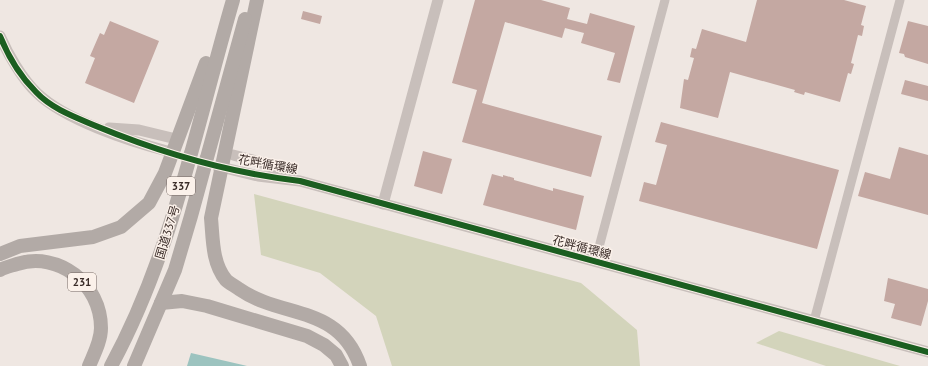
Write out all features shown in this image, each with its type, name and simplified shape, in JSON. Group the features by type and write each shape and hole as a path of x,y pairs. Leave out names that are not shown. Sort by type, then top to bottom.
{"highway":[{"path":"0,254 20,246 93,237 121,227 149,203 165,173 230,0"},
{"name":"国道337号","path":"111,366 126,339 151,282 174,211 233,0"},
{"name":"国道337号","path":"134,366 174,270 191,216 242,27 251,0"},
{"path":"257,0 211,218 213,253 226,280 250,297 320,319 344,336 356,354 360,366"},
{"name":"231","path":"0,270 27,261 51,262 70,270 86,286 96,307 101,328 97,348 89,366"},
{"path":"161,303 182,301 207,306 307,336 324,345 336,355 342,366"}],"street":[{"path":"383,204 438,0"},
{"path":"595,262 665,0"},
{"path":"814,321 900,0"},
{"path":"0,36 7,53 36,92 62,112 138,143 167,151"},
{"path":"99,127 139,130 172,138"},
{"name":"花畔循環線","path":"233,155 260,162 300,181"},
{"name":"花畔循環線","path":"229,169 258,176 300,181 928,352"}],"green space":[{"path":"254,194 581,283 637,330 640,366 392,366 376,316 320,273 261,255"},
{"path":"779,331 900,366 826,366 756,343"}],"water":[{"path":"191,353 243,365 247,366 187,366"}],"building":[{"path":"475,0 541,0 570,8 567,19 587,24 590,13 635,26 620,83 607,80 615,53 581,43 584,33 565,28 562,38 505,22 482,103 602,136 591,177 462,142 477,90 452,83"},
{"path":"757,0 844,0 866,6 861,25 864,26 862,36 858,35 851,63 854,64 851,74 848,73 840,102 805,92 804,95 794,92 795,90 730,72 718,118 680,108 684,79 688,80 694,58 690,57 692,48 696,49 702,29 746,42"},
{"path":"303,11 322,16 320,24 301,19"},
{"path":"110,21 159,41 134,103 85,83 95,58 90,56 100,33 104,35"},
{"path":"908,21 928,26 928,64 905,57 904,54 899,53"},
{"path":"905,80 928,86 928,101 901,94"},
{"path":"661,122 839,170 817,249 639,201 644,182 656,185 667,145 655,142"},
{"path":"899,147 928,155 928,215 858,196 865,172 890,179"},
{"path":"423,151 452,159 442,194 414,186"},
{"path":"492,174 514,178 514,180 553,191 553,188 584,196 576,230 483,205"},
{"path":"888,278 928,289 928,301 921,326 891,318 895,304 884,301"}],"tunnel":[{"path":"172,138 231,154"},
{"path":"167,151 228,169"}],"cycle path":[{"path":"0,36 11,59 20,73 42,98 64,112 146,145 196,161 248,173 300,181 928,352"}]}
